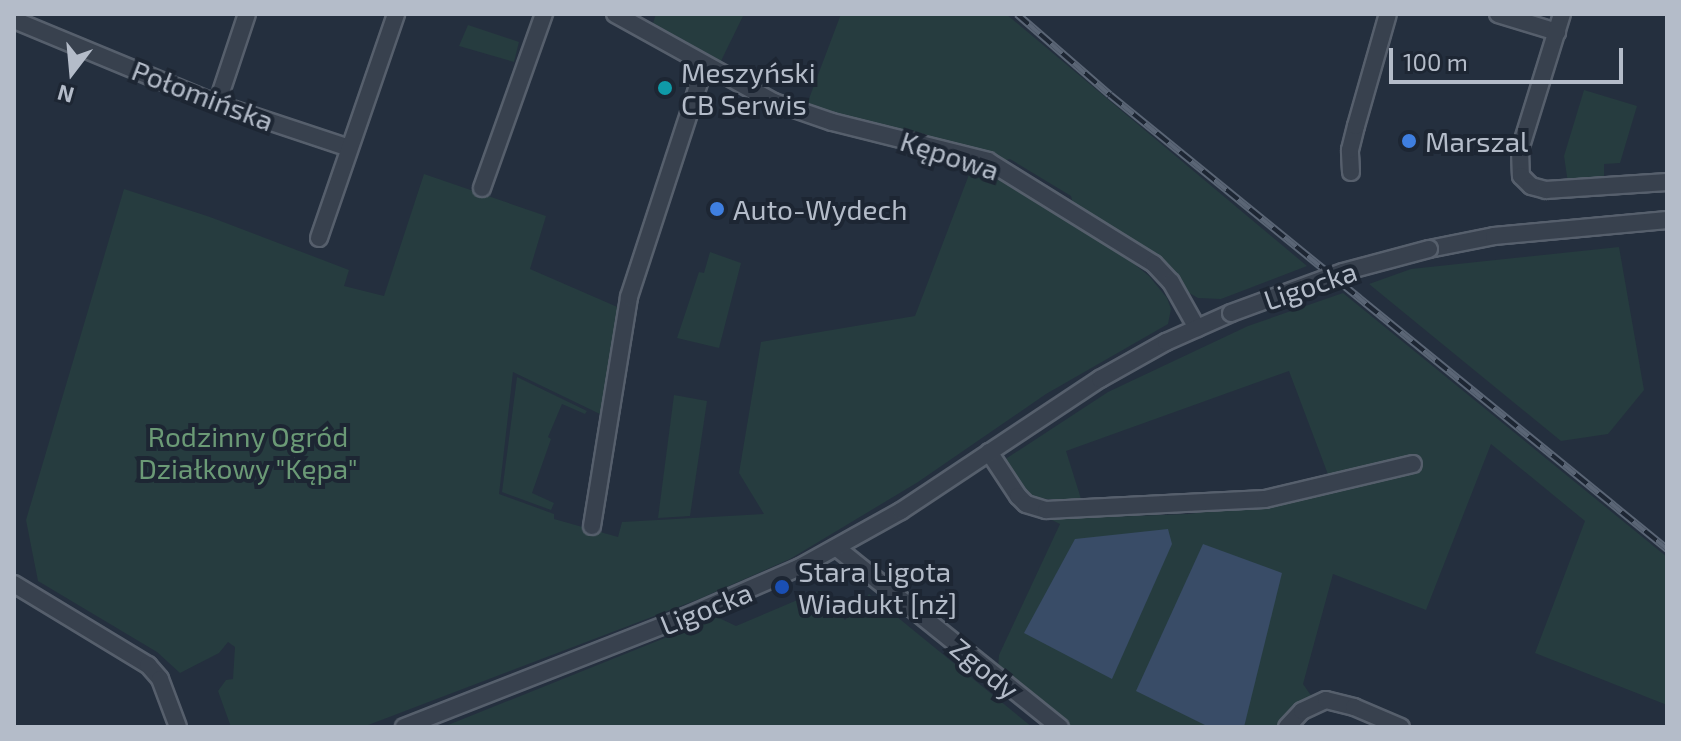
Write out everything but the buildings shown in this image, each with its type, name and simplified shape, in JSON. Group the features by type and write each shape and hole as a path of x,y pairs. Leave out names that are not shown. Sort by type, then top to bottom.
{"street":[{"path":"217,104 247,14"},
{"path":"319,238 396,14"},
{"path":"482,188 544,14"},
{"name":"Kępowa","path":"615,14 774,102 832,122 988,161 1154,264 1171,282 1197,328"},
{"path":"1351,172 1350,150 1388,14"},
{"path":"1498,14 1557,32"},
{"path":"1562,14 1520,150 1521,176 1531,186 1546,190 1667,182"},
{"name":"Połomińska","path":"14,20 217,104 349,148"},
{"path":"592,526 629,297 705,65"},
{"name":"Ligocka","path":"404,727 732,597 837,548 901,511 1091,385 1231,313 1343,272 1429,249 1494,236 1667,220"},
{"path":"989,452 1018,496 1026,504 1046,510 1265,499 1413,464"},
{"name":"Zgody","path":"837,548 1060,727"},
{"path":"14,584 148,665 160,679 178,727"},
{"path":"1287,727 1302,711 1326,700 1354,707 1401,727"}],"green space":[{"path":"656,14 744,14 721,61 653,23"},
{"path":"841,14 1006,14 1307,266 1221,299 1198,298 1184,290 1157,257 1073,204 1071,196 1010,159 1002,161 807,104"},
{"path":"468,25 519,42 514,62 459,46"},
{"path":"1584,90 1637,106 1620,163 1604,164 1604,180 1568,183 1564,156"},
{"name":"Rodzinny Ogród Działkowy \"Kępa\"","path":"901,149 963,164 980,178 989,174 1129,260 1149,276 1167,298 1171,309 1168,324 1046,394 918,482 790,559 699,599 363,727 231,727 218,691 226,680 233,679 235,647 228,642 219,653 180,673 157,652 38,581 26,520 124,189 210,217 349,270 344,286 384,296 424,174 546,216 530,269 622,309 602,415 513,372 499,494 554,514 554,519 618,537 622,522 764,514 739,473 761,342 915,316 970,172"},
{"path":"1619,247 1644,390 1608,434 1561,441 1369,284 1411,269"},
{"path":"710,252 741,263 719,348 677,338 699,272 704,273"},
{"path":"1343,293 1667,557 1667,705 1535,653 1585,521 1491,444 1426,610 1333,574 1303,684 1312,697 1278,727 1072,727 998,667 999,655 1060,524 1050,519 1189,514 1335,493 1289,371 1066,451 1082,502 1025,497 1004,460 1108,392 1248,326"},
{"path":"517,377 587,411 585,414 562,404 548,437 551,439 532,493 554,503 551,510 502,492"},
{"path":"674,395 707,401 690,516 658,518"},
{"path":"821,590 845,620 869,594 1032,727 443,727 717,617 736,626"}],"water":[{"path":"1168,529 1172,544 1112,679 1024,633 1075,539"},
{"path":"1203,544 1282,573 1244,727 1209,727 1136,691"}],"railway":[{"path":"1017,14 1110,95 1667,549"}],"place":[{"name":"Meszyński CB Serwis","path":"665,88"},
{"name":"Marszal","path":"1409,141"},
{"name":"Auto-Wydech","path":"717,209"},
{"name":"Stara Ligota Wiadukt [nż]","path":"782,587"}]}
